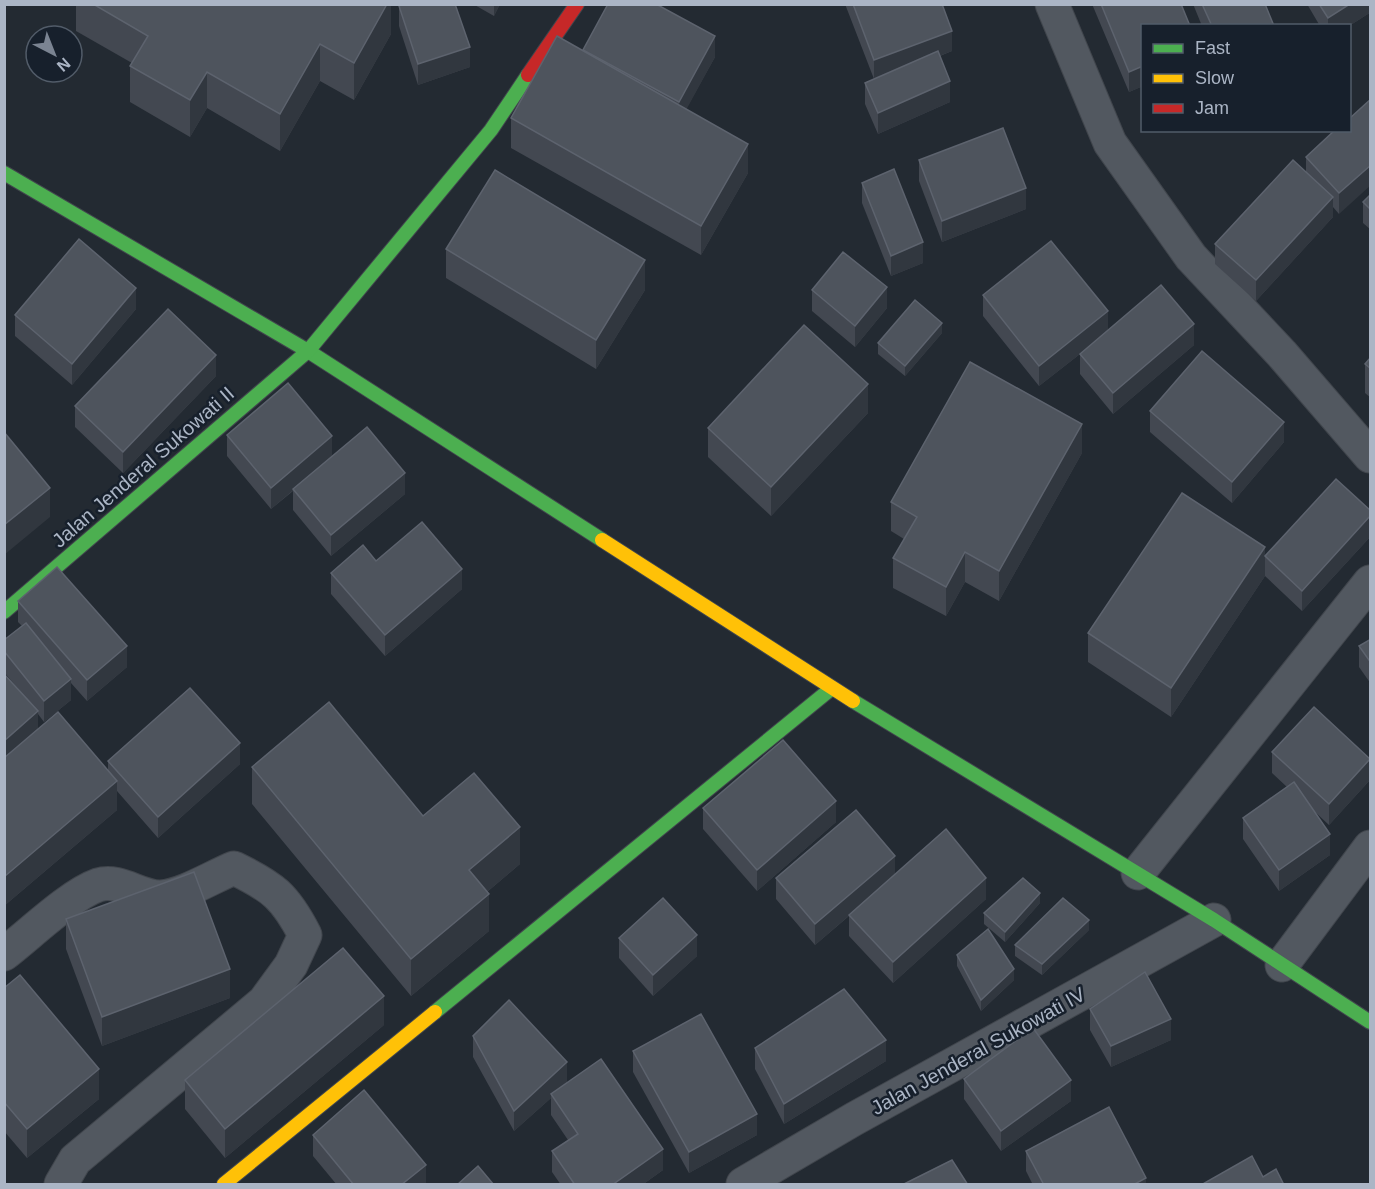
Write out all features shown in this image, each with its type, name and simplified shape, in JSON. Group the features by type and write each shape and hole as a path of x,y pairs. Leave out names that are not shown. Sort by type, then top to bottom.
{"street":[{"name":"Jalan Jenderal Sukowati II","path":"4,612 308,351 491,130 577,4"},
{"path":"1052,4 1110,143 1191,257 1282,354 1371,456"},
{"path":"4,173 308,351 832,687 1214,920 1371,1022"},
{"path":"1138,873 1371,582"},
{"path":"224,1185 832,687"},
{"path":"1282,965 1371,847"},
{"path":"4,954 76,898 99,885 124,885 159,897 188,890 207,878 234,868 266,884 291,906 305,935 291,965 264,1002 75,1160 61,1185"},
{"name":"Jalan Jenderal Sukowati IV","path":"743,1185 854,1119 1214,920"}],"building":[{"path":"93,4 387,4 354,63 320,44 280,114 207,72 190,100 130,66 148,36"},
{"path":"403,4 455,4 470,47 418,64 399,6"},
{"path":"608,4 656,4 715,36 679,102 583,50"},
{"path":"853,4 942,4 952,31 874,60"},
{"path":"1101,4 1181,4 1189,24 1141,24 1141,67 1129,72"},
{"path":"1202,4 1265,4 1273,24 1211,24"},
{"path":"1319,4 1350,4 1328,18"},
{"path":"557,36 748,144 701,226 511,118"},
{"path":"938,51 950,81 878,113 865,83"},
{"path":"1371,99 1371,165 1339,193 1306,157 1333,132 1351,132 1351,117"},
{"path":"1003,128 1026,188 942,221 919,160"},
{"path":"1293,160 1333,197 1256,280 1215,244"},
{"path":"894,169 923,242 891,256 862,183"},
{"path":"495,170 645,260 596,340 446,249"},
{"path":"1371,194 1371,210 1363,202"},
{"path":"79,239 136,288 72,364 15,315"},
{"path":"1051,241 1108,311 1039,366 983,295"},
{"path":"843,252 887,287 855,326 812,290"},
{"path":"1161,285 1194,324 1113,393 1080,354"},
{"path":"915,300 942,323 905,366 878,343"},
{"path":"168,309 216,355 123,452 75,406"},
{"path":"804,325 868,384 771,487 708,428"},
{"path":"1202,351 1284,422 1232,482 1150,411"},
{"path":"1371,357 1371,369 1365,364"},
{"path":"970,362 1082,424 999,571 965,552 946,587 893,558 917,517 891,502"},
{"path":"288,383 332,436 271,488 227,435"},
{"path":"367,427 405,473 331,535 293,489"},
{"path":"4,432 50,488 4,525"},
{"path":"1336,479 1371,511 1371,515 1302,591 1265,556"},
{"path":"1182,493 1265,547 1171,688 1088,633"},
{"path":"422,522 462,569 385,635 331,573 363,545 376,561"},
{"path":"57,567 127,646 87,680 18,601"},
{"path":"26,623 71,679 44,701 4,651 4,640"},
{"path":"1371,639 1371,663 1359,646"},
{"path":"4,674 38,711 4,741"},
{"path":"190,688 240,743 158,817 108,761"},
{"path":"329,702 423,816 474,773 520,827 469,870 489,894 411,959 252,767"},
{"path":"1314,707 1370,759 1329,804 1272,752"},
{"path":"58,712 117,781 4,877 4,758"},
{"path":"783,740 836,801 757,870 703,808"},
{"path":"1294,782 1330,834 1279,870 1243,818"},
{"path":"856,810 895,856 815,924 776,878"},
{"path":"946,829 986,878 893,962 849,915"},
{"path":"194,872 230,969 102,1017 66,919"},
{"path":"1023,878 1040,893 1005,932 984,913"},
{"path":"663,898 697,935 653,975 619,938"},
{"path":"1063,898 1089,920 1042,964 1015,945"},
{"path":"988,929 1014,969 981,1000 957,955"},
{"path":"343,948 384,996 225,1129 185,1080"},
{"path":"1145,972 1171,1019 1111,1046 1090,1009"},
{"path":"20,975 99,1069 27,1129 4,1102 4,988"},
{"path":"844,989 886,1040 784,1104 755,1048"},
{"path":"509,1000 567,1062 514,1111 473,1036"},
{"path":"701,1014 757,1114 689,1152 633,1051"},
{"path":"1033,1028 1071,1080 1001,1131 964,1079"},
{"path":"601,1059 663,1149 612,1185 575,1185 552,1151 578,1134 551,1094"},
{"path":"364,1090 426,1165 401,1185 354,1185 313,1135"},
{"path":"1109,1107 1146,1178 1133,1185 1044,1185 1026,1151"},
{"path":"1252,1156 1263,1177 1276,1169 1284,1185 1201,1185"},
{"path":"952,1160 968,1185 902,1185"},
{"path":"478,1166 494,1185 457,1185"}],"traffic: fast":[{"path":"4,612 308,351 491,130 528,75"},
{"path":"4,173 308,351 602,540"},
{"path":"435,1012 832,688"},
{"path":"853,701 1214,920 1370,1022"}],"traffic: slow":[{"path":"602,540 853,701"},
{"path":"224,1184 435,1012"}],"traffic: jam":[{"path":"528,75 577,4"}]}
